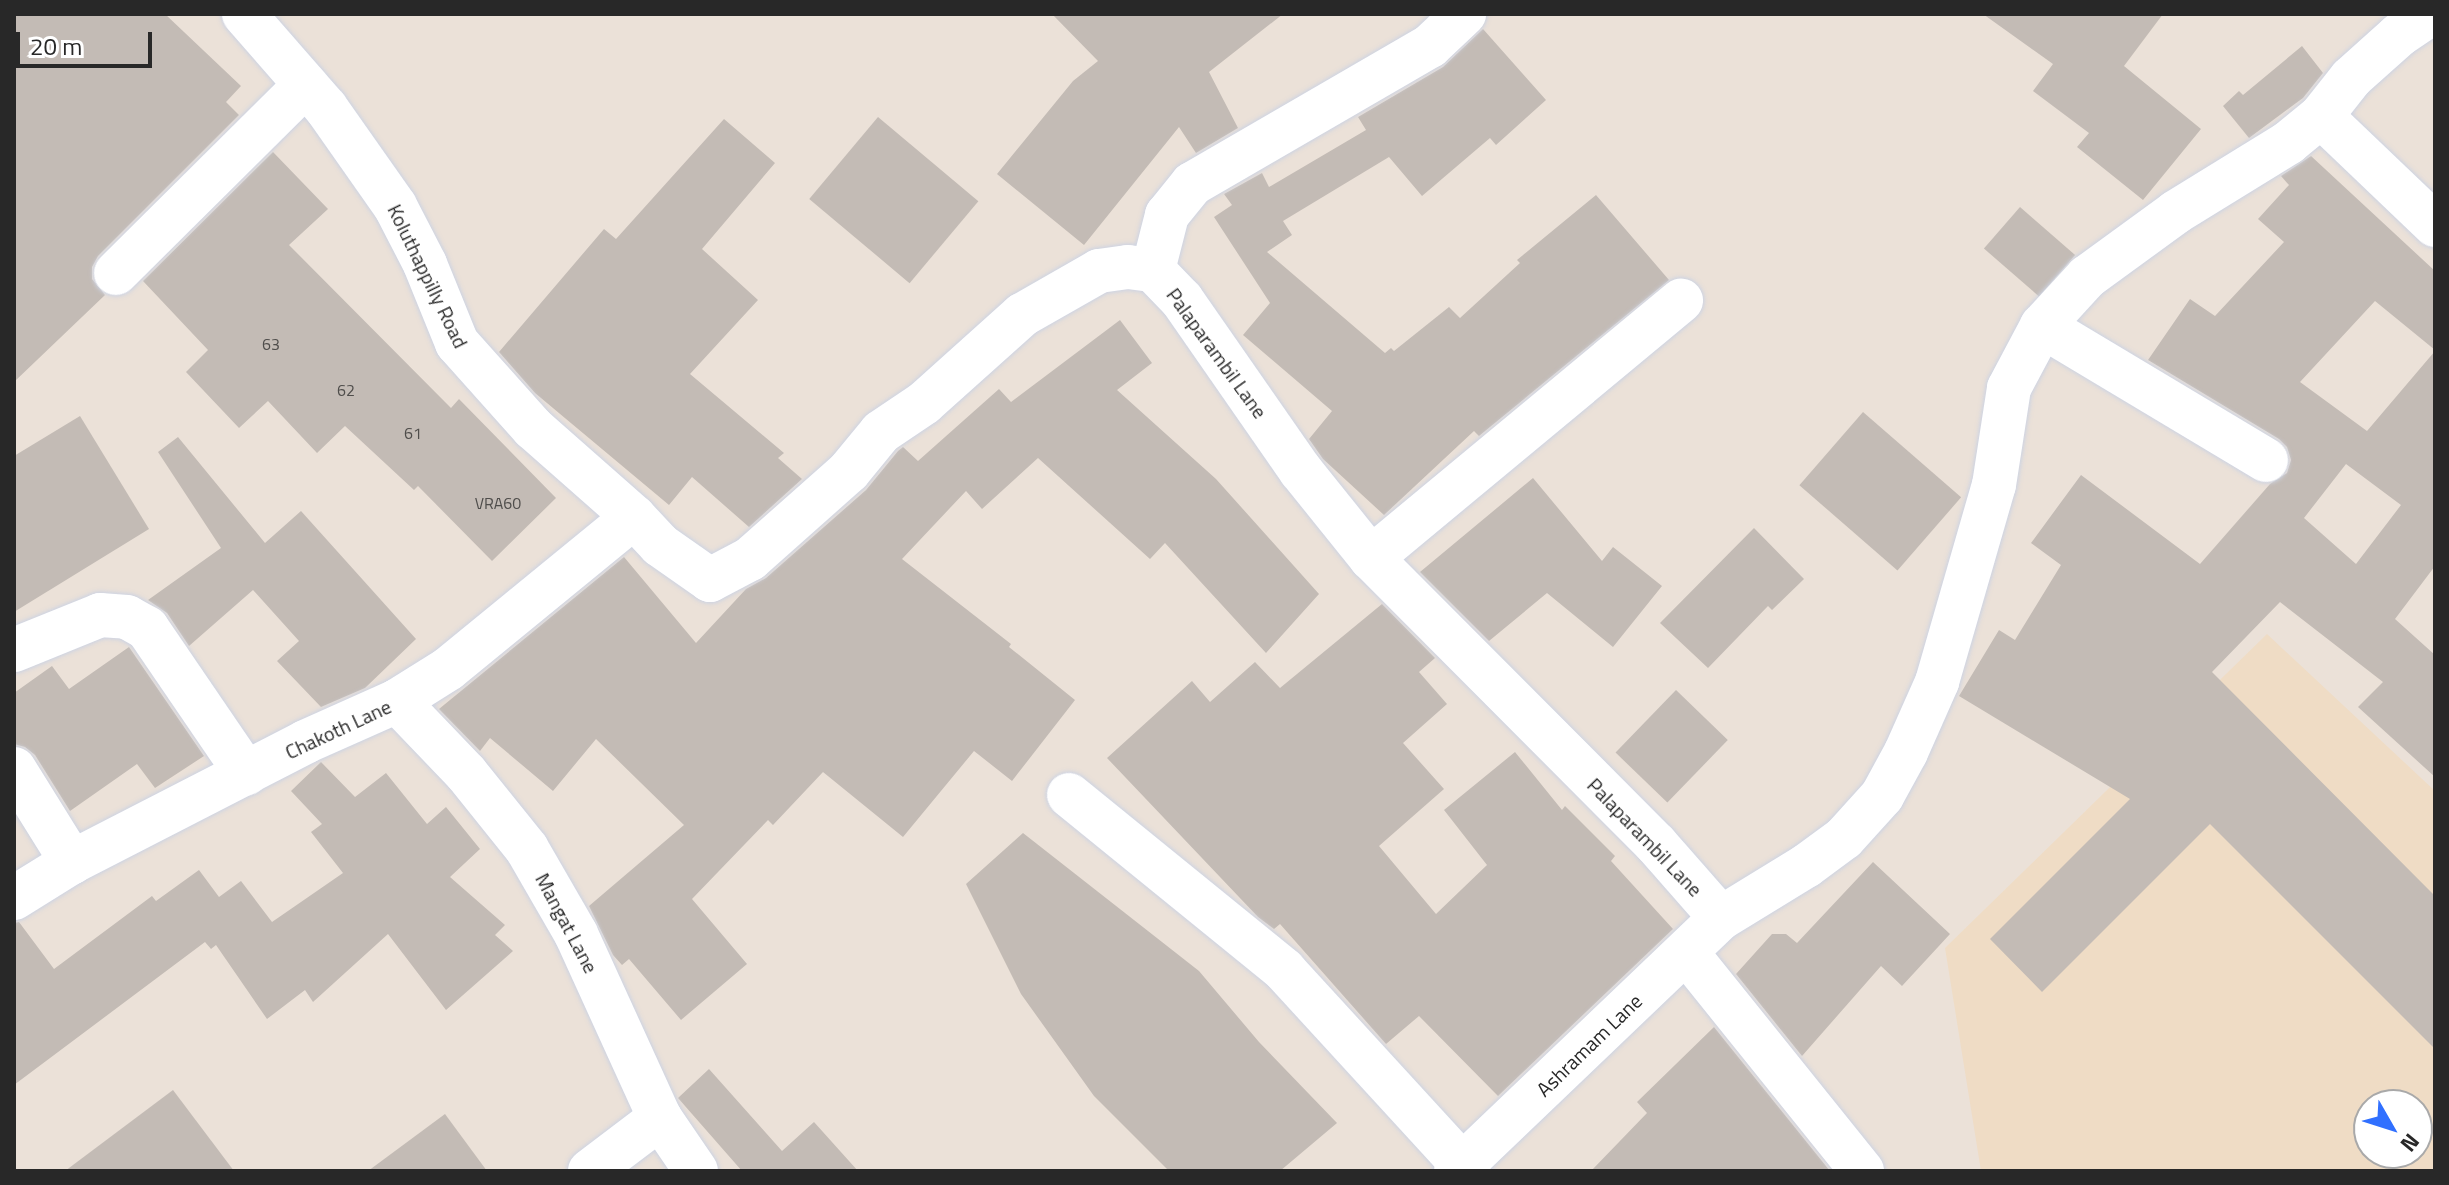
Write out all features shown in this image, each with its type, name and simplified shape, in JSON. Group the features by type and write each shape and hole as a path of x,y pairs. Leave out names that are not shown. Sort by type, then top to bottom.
{"street":[{"name":"Koluthappilly Road","path":"244,14 305,85 395,206 425,264 457,343 533,428 634,517"},
{"path":"1153,270 1167,215 1192,184 1430,46 1464,14"},
{"name":"Ashramam Lane","path":"1462,1169 1721,918 1806,866 1844,838 1882,796 1906,752 1937,682 1994,485 2009,388 2042,326 2087,277 2176,212 2288,143 2321,116 2351,78 2399,35 2430,14"},
{"path":"116,273 305,85"},
{"path":"2321,116 2435,225"},
{"name":"Palaparambil Lane","path":"634,517 660,545 710,580 750,559 849,471 881,432 924,403 1022,315 1099,271 1128,267 1153,270 1182,300 1301,471 1371,558 1656,844 1721,918"},
{"path":"1371,558 1681,301"},
{"path":"2042,326 2266,460"},
{"name":"Chakoth Lane","path":"14,898 72,862 305,742 397,701 448,669 634,517"},
{"path":"14,650 100,615 127,617 147,628 246,773"},
{"name":"Mangat Lane","path":"397,701 466,773 527,849 576,934 660,1118 696,1171"},
{"path":"14,769 72,862"},
{"path":"1069,795 1284,970 1462,1169"},
{"path":"1686,952 1862,1171"},
{"path":"590,1171 660,1118"}],"shaded area":[{"path":"2267,634 2435,791 2435,1171 1981,1171 1945,948"}],"building":[{"path":"14,14 165,14 241,86 226,102 239,115 98,256 92,267 92,279 105,295 14,382"},
{"path":"1052,14 1283,14 1209,72 1238,128 1196,153 1179,127 1084,245 997,174 1073,81 1098,61"},
{"path":"1983,14 2163,14 2124,66 2201,129 2143,200 2077,147 2089,133 2033,91 2053,64"},
{"path":"1483,29 1546,100 1496,145 1490,138 1422,196 1389,157 1283,221 1292,235 1267,252 1385,353 1391,348 1394,351 1449,307 1460,318 1520,263 1517,260 1596,195 1669,280 1479,436 1474,431 1384,515 1323,459 1309,439 1332,411 1243,335 1270,303 1214,217 1232,205 1224,194 1262,173 1269,187 1366,130 1358,117 1443,67"},
{"path":"2302,46 2323,73 2303,98 2249,138 2223,106 2239,91 2243,95"},
{"path":"878,117 978,201 910,283 809,199"},
{"path":"724,119 775,163 702,249 758,300 690,374 784,453 778,458 802,479 749,527 692,477 669,505 535,393 499,352 604,229 616,239"},
{"path":"273,152 328,209 289,245 451,408 459,399 556,498 492,561 418,486 414,490 345,426 317,453 268,401 239,428 186,372 208,350 143,281"},
{"path":"2311,156 2435,271 2435,350 2375,301 2300,382 2367,431 2435,351 2435,566 2395,619 2435,655 2435,777 2358,707 2383,682 2280,602 2212,672 2435,896 2435,1049 2210,824 2042,992 1990,939 2130,799 1959,696 1999,630 2015,640 2061,565 2031,543 2081,475 2200,564 2270,484 2287,473 2291,460 2287,447 2279,439 2148,360 2190,299 2215,316 2284,242 2258,219 2289,185 2281,176","holes":["2346,464 2401,505 2356,564 2304,518"]},
{"path":"2020,207 2075,255 2039,296 1984,249"},
{"path":"1120,320 1152,363 1117,390 1216,479 1319,594 1266,653 1165,543 1150,559 1038,458 982,509 966,491 902,559 1011,644 1009,647 1075,700 1012,781 974,751 903,837 823,772 773,825 768,820 692,899 747,964 681,1020 629,959 622,965 613,955 589,906 684,825 596,739 553,791 490,738 480,751 439,709 624,557 696,643 746,589 766,578 866,490 903,447 918,461 999,389 1011,402"},
{"path":"1863,412 1961,497 1897,570 1799,485"},
{"path":"80,416 149,529 14,612 14,456"},
{"path":"178,437 265,543 301,511 416,639 365,688 321,707 277,661 299,641 253,590 189,646 167,613 148,600 221,548 158,452"},
{"path":"1533,478 1602,561 1613,547 1662,586 1613,647 1547,593 1489,641 1420,572"},
{"path":"1754,528 1804,579 1772,610 1768,606 1708,668 1660,623"},
{"path":"1382,604 1435,658 1419,672 1447,704 1403,743 1444,789 1379,846 1436,914 1487,865 1444,810 1515,752 1562,810 1565,806 1615,856 1611,861 1673,929 1498,1096 1419,1016 1386,1044 1280,924 1274,929 1258,917 1107,758 1192,681 1210,702 1255,662 1280,688"},
{"path":"129,647 204,756 155,788 137,764 70,811 35,755 25,747 14,744 14,693 52,666 69,689"},
{"path":"1676,690 1728,740 1667,803 1616,753"},
{"path":"321,762 355,797 386,773 427,824 446,807 480,849 450,877 505,925 495,935 513,951 446,1010 388,934 313,1002 305,990 267,1019 216,945 211,949 205,942 14,1085 14,923 19,922 54,969 152,896 156,901 199,870 219,897 241,881 272,922 343,873 311,832 322,824 291,791"},
{"path":"1023,833 1199,971 1259,1042 1337,1123 1280,1171 1169,1171 1094,1096 1021,994 966,884"},
{"path":"1873,862 1950,934 1902,986 1881,966 1802,1056 1736,974 1772,934 1786,934 1797,943"},
{"path":"1714,1027 1830,1171 1591,1171 1647,1113 1637,1102"},
{"path":"709,1069 782,1151 814,1122 858,1171 742,1171 678,1098"},
{"path":"173,1090 234,1171 65,1171"},
{"path":"445,1114 487,1171 368,1171"}]}
